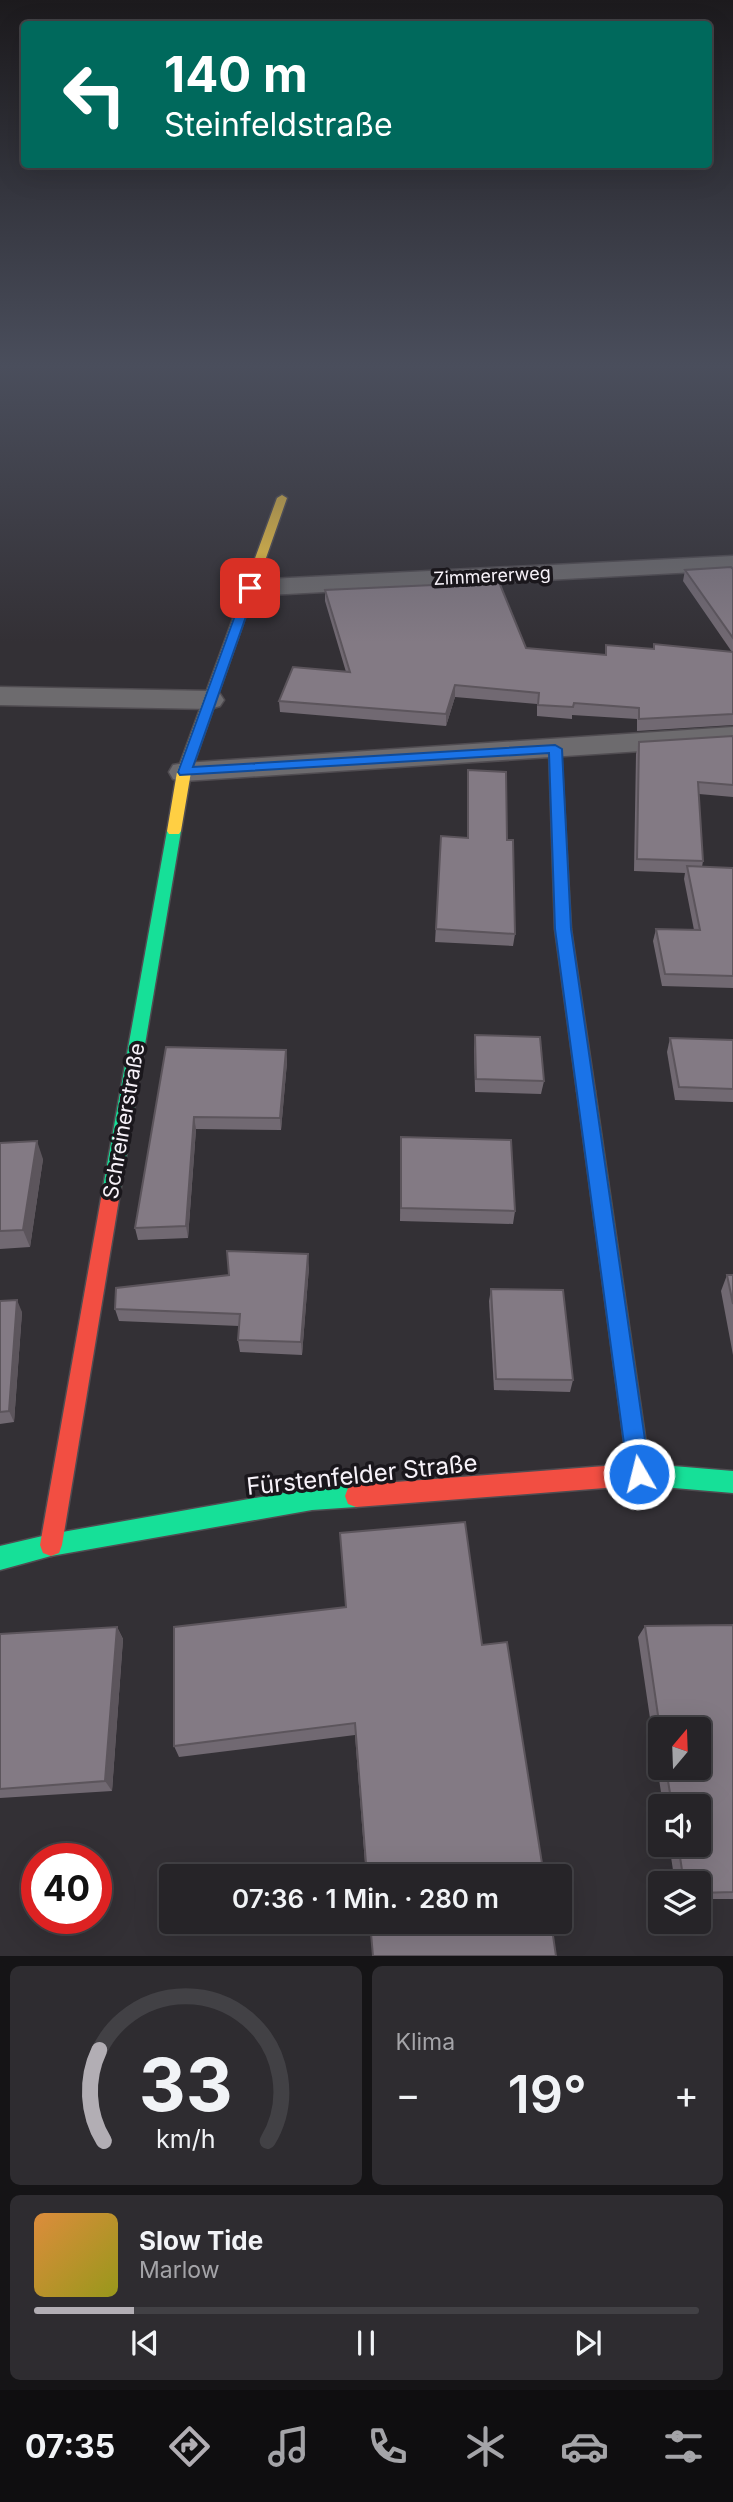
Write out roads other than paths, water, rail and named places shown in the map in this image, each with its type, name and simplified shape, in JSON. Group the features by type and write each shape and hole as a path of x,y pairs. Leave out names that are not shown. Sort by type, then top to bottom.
{"street":[{"name":"Schreinerstraße","path":"51,1545 184,772 282,498"},
{"name":"Zimmererweg","path":"250,588 733,563"},
{"path":"0,696 210,700"},
{"path":"184,772 733,736"},
{"path":"555,749 563,929 639,1474"},
{"name":"Fürstenfelder Straße","path":"0,1558 51,1545 312,1499 639,1474 733,1482"}]}
